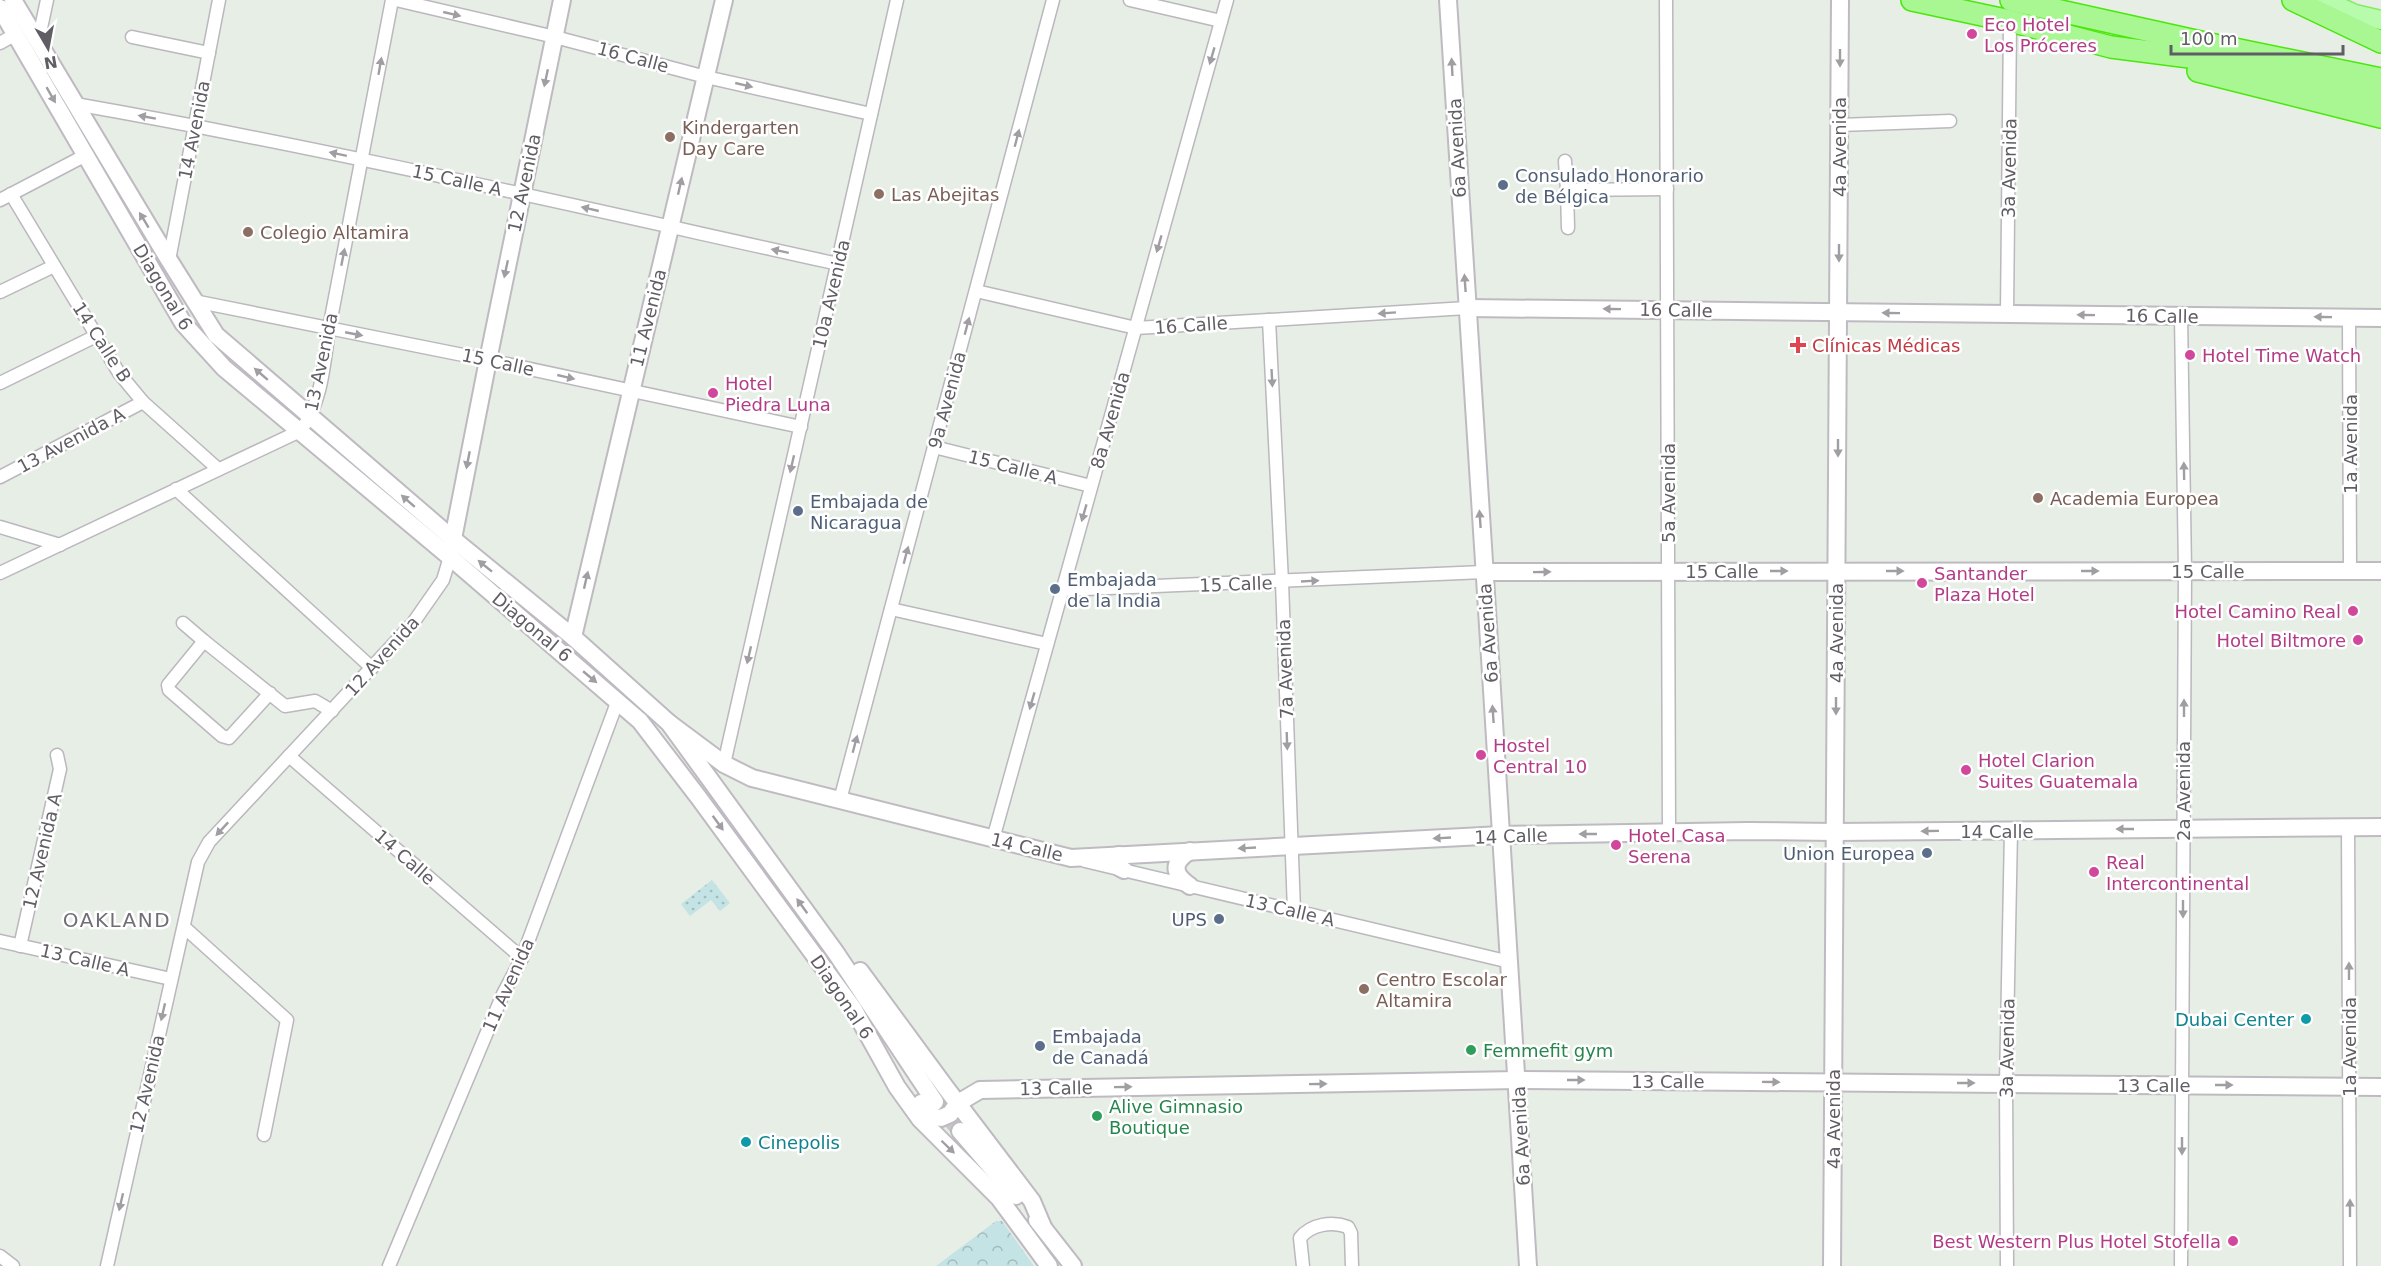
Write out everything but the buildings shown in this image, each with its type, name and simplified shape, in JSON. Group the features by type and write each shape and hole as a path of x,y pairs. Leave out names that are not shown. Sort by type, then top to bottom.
{"highway":[{"path":"1912,0 2010,21 2381,117"},
{"path":"2011,0 2381,79"},
{"path":"2293,0 2381,42"},
{"path":"2171,34 2197,30 2222,33 2381,66"},
{"path":"2110,47 2205,59 2381,96"}],"main road":[{"path":"2324,0 2355,14 2381,20"}],"street":[{"name":"Diagonal 6","path":"13,0 169,261 216,335 453,540 573,637 669,723 836,953 935,1102"},
{"path":"38,42 46,0"},
{"name":"14 Avenida","path":"169,261 219,0"},
{"name":"16 Calle","path":"394,0 555,37 706,77 871,114"},
{"name":"13 Avenida","path":"0,573 300,431 311,417 322,372 328,329 394,0"},
{"name":"12 Avenida","path":"107,1266 198,862 209,842 413,623 443,580 450,557 521,194 562,0"},
{"name":"11 Avenida","path":"573,637 724,0"},
{"name":"10a Avenida","path":"724,764 897,0"},
{"name":"9a Avenida","path":"840,800 1053,0"},
{"path":"1130,0 1221,21"},
{"name":"8a Avenida","path":"993,839 1227,0"},
{"name":"6a Avenida","path":"1448,0 1528,1266"},
{"name":"5a Avenida","path":"1666,0 1669,834"},
{"name":"4a Avenida","path":"1832,1266 1840,0"},
{"name":"Diagonal 6","path":"0,8 188,330 224,368 450,557 640,721 699,798 864,1026 897,1087 920,1119 976,1174 1005,1207 1049,1266"},
{"name":"3a Avenida","path":"2007,314 2010,21"},
{"path":"0,43 16,34"},
{"path":"132,37 209,53"},
{"name":"15 Calle A","path":"75,104 363,159 838,264"},
{"path":"1840,125 1950,121"},
{"path":"5,197 86,155"},
{"path":"1565,161 1568,228"},
{"path":"1567,190 1667,189"},
{"name":"14 Calle B","path":"5,197 54,266 119,373 143,402 218,470"},
{"path":"0,292 54,266"},
{"name":"16 Calle","path":"976,291 1136,328 1467,308 2381,318"},
{"name":"15 Calle","path":"194,302 488,360 801,428"},
{"name":"2a Avenida","path":"2181,316 2185,571 2181,1266"},
{"name":"1a Avenida","path":"2349,318 2350,570"},
{"name":"7a Avenida","path":"1269,320 1282,582 1294,911"},
{"path":"0,383 96,336"},
{"name":"13 Avenida A","path":"0,477 143,402"},
{"name":"15 Calle A","path":"934,447 1091,486"},
{"path":"176,489 372,668"},
{"path":"0,527 60,545"},
{"name":"15 Calle","path":"1062,590 1484,572 2381,571"},
{"path":"891,609 1047,644"},
{"path":"183,623 285,706 315,701 332,711"},
{"path":"204,640 168,688 222,736 229,738 235,734 270,693"},
{"name":"11 Avenida","path":"390,1266 503,994 522,958 618,700"},
{"name":"14 Calle","path":"669,723 724,764 752,778 1071,858 1121,863 1190,851 1501,835 1669,834 1738,831 2381,827"},
{"name":"12 Avenida A","path":"20,946 60,769 57,755"},
{"name":"14 Calle","path":"289,756 522,958"},
{"name":"1a Avenida","path":"2348,827 2350,1266"},
{"name":"3a Avenida","path":"2007,1266 2006,1084 2011,831"},
{"path":"1190,851 1177,863 1176,869 1179,878 1190,886"},
{"name":"13 Calle A","path":"1121,863 1190,886 1510,962"},
{"path":"184,927 287,1020 264,1135"},
{"name":"13 Calle A","path":"0,941 171,979"},
{"name":"Diagonal 6","path":"836,953 853,960 958,1103 965,1124 1032,1201 1043,1227 1073,1266"},
{"name":"13 Calle","path":"864,1026 874,1031 930,1116 937,1118 946,1117 958,1103 980,1090 1518,1080 2381,1087"},
{"path":"965,1124 969,1102 980,1090"},
{"path":"1005,1207 1006,1218 1040,1266"},
{"path":"1303,1266 1300,1238 1305,1231 1316,1226 1339,1224 1348,1227 1351,1233 1352,1266"},
{"path":"0,1257 13,1266"}],"green space":[{"path":"712,880 730,903 720,911 711,900 690,916 681,904"},
{"path":"996,1221 1002,1221 1034,1266 936,1266"}],"tunnel":[{"path":"935,1102 960,1131"}],"place":[{"name":"Eco Hotel Los Próceres","path":"1972,34"},
{"name":"Kindergarten Day Care","path":"670,137"},
{"name":"Consulado Honorario de Bélgica","path":"1503,185"},
{"name":"Las Abejitas","path":"879,194"},
{"name":"Colegio Altamira","path":"248,232"},
{"name":"Clínicas Médicas","path":"1798,345"},
{"name":"Hotel Time Watch","path":"2190,355"},
{"name":"Hotel Piedra Luna","path":"713,393"},
{"name":"Academia Europea","path":"2038,498"},
{"name":"Embajada de Nicaragua","path":"798,511"},
{"name":"Santander Plaza Hotel","path":"1922,583"},
{"name":"Embajada de la India","path":"1055,589"},
{"name":"Hotel Camino Real","path":"2353,611"},
{"name":"Hotel Biltmore","path":"2358,640"},
{"name":"Hostel Central 10","path":"1481,755"},
{"name":"Hotel Clarion Suites Guatemala","path":"1966,770"},
{"name":"Hotel Casa Serena","path":"1616,845"},
{"name":"Union Europea","path":"1927,853"},
{"name":"Real Intercontinental","path":"2094,872"},
{"name":"UPS","path":"1219,919"},
{"name":"Centro Escolar Altamira","path":"1364,989"},
{"name":"Dubai Center","path":"2306,1019"},
{"name":"Embajada de Canadá","path":"1040,1046"},
{"name":"Femmefit gym","path":"1471,1050"},
{"name":"Alive Gimnasio Boutique","path":"1097,1116"},
{"name":"Cinepolis","path":"746,1142"},
{"name":"Best Western Plus Hotel Stofella","path":"2233,1241"}],"district":[{"name":"OAKLAND","path":"117,920"}]}
